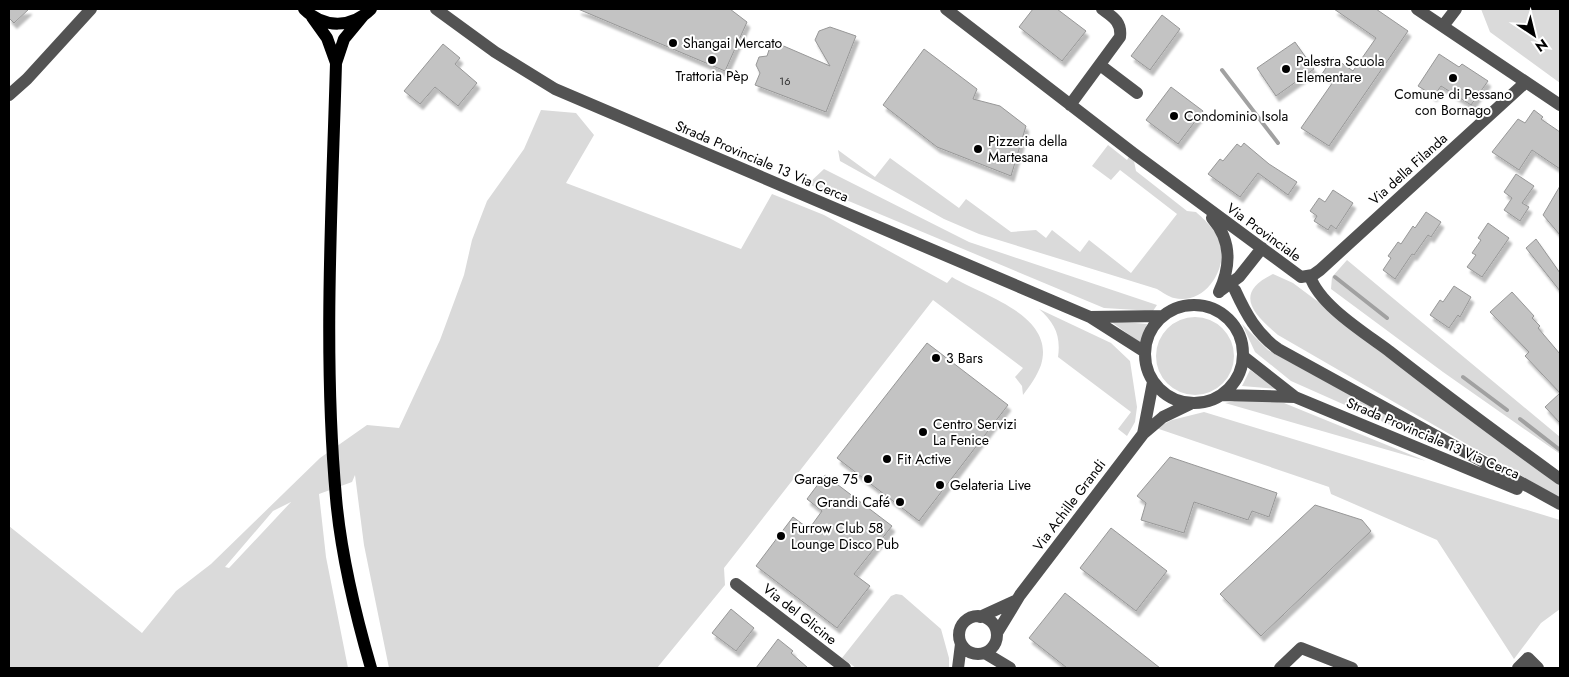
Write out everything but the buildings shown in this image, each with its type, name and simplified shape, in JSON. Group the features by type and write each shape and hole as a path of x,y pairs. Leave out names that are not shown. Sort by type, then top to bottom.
{"main road":[{"path":"306,11 318,19 335,24 350,22 369,11"},
{"path":"306,11 328,38 336,63"},
{"path":"369,11 344,39 336,63 328,323 336,498 349,573 371,668"}],"street":[{"path":"10,91 27,79 91,9"},
{"name":"Strada Provinciale 13 Via Cerca","path":"436,9 495,52 555,89 1090,317 1145,352"},
{"name":"Via Provinciale","path":"946,9 1199,203 1298,275 1310,276 1320,294 1340,314 1452,401 1560,479"},
{"path":"1070,105 1120,37 1120,28 1116,20 1102,9"},
{"path":"1417,9 1433,12 1443,26 1560,106"},
{"path":"1443,26 1456,9"},
{"path":"1100,65 1137,93"},
{"name":"Via della Filanda","path":"1310,276 1320,270 1526,82"},
{"path":"1199,203 1218,224 1226,239 1227,272 1219,292"},
{"path":"1194,305 1219,292 1239,277 1262,248"},
{"path":"1223,395 1238,378 1244,357 1242,341 1236,326 1233,302 1239,277"},
{"path":"1235,290 1245,312 1257,330 1278,349 1560,506"},
{"name":"Strada Provinciale 13 Via Cerca","path":"1090,317 1163,316 1178,307 1194,305 1215,309 1227,316 1236,326"},
{"path":"1163,316 1150,332 1145,352 1146,368 1153,382 1169,397 1190,404"},
{"name":"Strada Provinciale 13 Via Cerca","path":"1244,357 1295,397 1560,506"},
{"name":"Via Achille Grandi","path":"1143,434 1153,382"},
{"name":"Strada Provinciale 13 Via Cerca","path":"1190,404 1208,402 1223,395 1295,397"},
{"name":"Via Achille Grandi","path":"1020,595 1143,434 1170,412 1190,404"},
{"name":"Via del Glicine","path":"736,584 845,668"},
{"path":"958,668 961,644 959,633 962,625 971,618 980,617 1008,605 1020,595"},
{"path":"966,668 992,648 1020,595"},
{"path":"980,617 992,622 997,637 997,652 1006,665"},
{"path":"961,644 967,651 982,654 1006,665"},
{"path":"1280,668 1301,648 1352,668"},
{"path":"1518,668 1528,658 1538,668"}],"shaded area":[{"path":"1481,9 1560,9 1560,83 1490,32"},
{"path":"541,110 576,113 594,135 566,183 741,249 772,194 824,215 947,283 952,277 1014,309 1028,320 1038,333 1043,348 1041,365 1023,395 1022,386 1015,377 1023,368 933,300 724,568 725,585 657,668 389,668 364,545 355,475 352,482 319,494 326,557 348,668 9,668 9,526 142,633 176,591 211,564 320,458 367,425 399,428 440,340 464,275 472,240 487,201 524,149","holes":["291,502 229,568 225,567 273,511"]},
{"path":"1108,145 1127,160 1129,157 1134,161 1136,171 1187,211 1196,212 1207,222 1220,241 1222,256 1216,276 1211,284 1195,296 1185,299 1174,298 1157,289 979,234 944,219 840,161 838,150 875,177 890,158 959,208 966,199 1011,232 1036,230 1046,238 1052,230 1080,252 1089,240 1131,273 1177,214 1120,170 1111,180 1092,166"},
{"path":"824,169 969,242 1157,305 1153,311 1104,308 808,184"},
{"path":"1347,260 1560,437 1560,454 1443,372 1331,289 1332,277"},
{"path":"1273,274 1293,283 1560,483 1560,498 1278,335 1255,311 1251,304 1250,296 1253,289 1261,281"},
{"path":"1039,309 1111,343 1130,361 1137,407 1135,422 1127,436 1118,429 1131,412 1058,357 1059,343 1056,330"},
{"path":"1195,317 1210,320 1222,329 1231,341 1234,356 1231,371 1222,383 1210,392 1195,395 1180,392 1168,383 1159,371 1156,356 1159,341 1168,329 1180,320"},
{"path":"1110,321 1147,324 1142,344"},
{"path":"1242,324 1268,350 1381,412 1426,441 1291,381 1255,352"},
{"path":"1250,370 1277,389 1242,386"},
{"path":"1249,398 1284,403 1426,461 1225,403"},
{"path":"1204,412 1560,520 1560,609 1541,623 1514,659 1437,540 1331,494 1329,487 1156,428 1172,420"},
{"path":"896,594 902,595 941,629 949,658 949,668 856,668 842,658 891,596"}],"waterway":[{"path":"1222,70 1278,143"},
{"path":"1335,277 1387,318"},
{"path":"1463,377 1507,410"},
{"path":"1520,419 1560,450"}],"place":[{"name":"Shangai Mercato","path":"673,43"},
{"name":"Trattoria Pèp","path":"712,60"},
{"name":"Palestra Scuola Elementare","path":"1286,69"},
{"name":"Comune di Pessano con Bornago","path":"1453,78"},
{"name":"Condominio Isola","path":"1174,116"},
{"name":"Pizzeria della Martesana","path":"978,149"},
{"name":"3 Bars","path":"936,358"},
{"name":"Centro Servizi La Fenice","path":"923,432"},
{"name":"Fit Active","path":"887,459"},
{"name":"Garage 75","path":"868,479"},
{"name":"Gelateria Live","path":"940,485"},
{"name":"Grandi Café","path":"900,502"},
{"name":"Furrow Club 58 Lounge Disco Pub","path":"781,536"}]}
